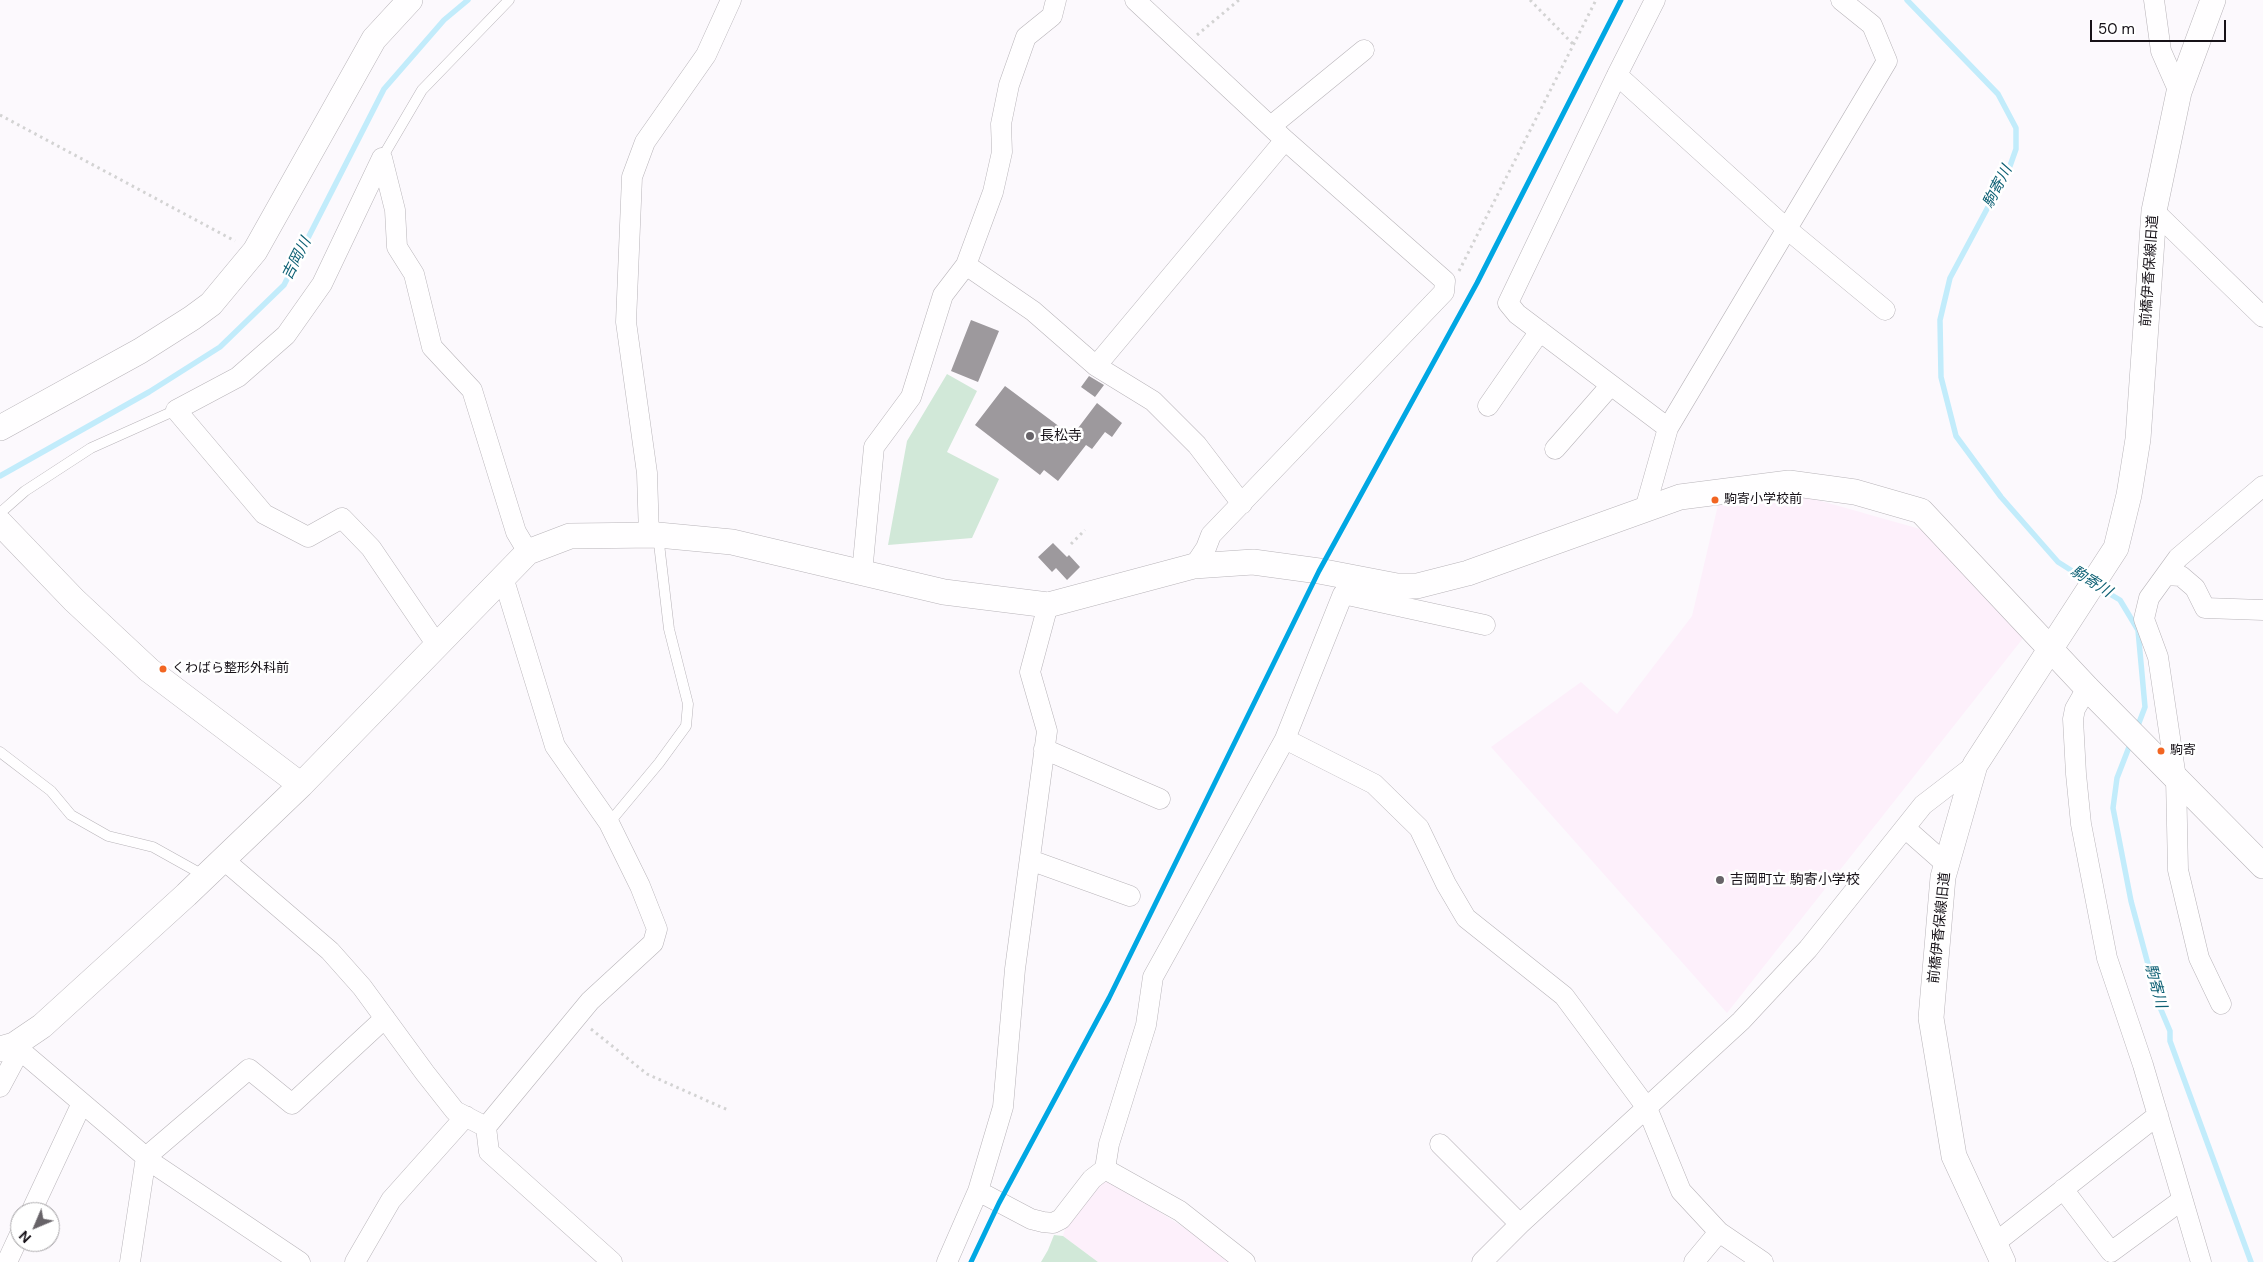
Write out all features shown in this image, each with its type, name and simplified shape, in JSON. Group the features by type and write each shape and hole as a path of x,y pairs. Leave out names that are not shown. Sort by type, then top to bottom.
{"street":[{"path":"0,428 140,351 211,304 255,252 374,39 410,0"},
{"path":"654,536 626,322 632,177 645,142 706,55 731,0"},
{"path":"862,573 874,447 911,397 943,295 966,265 994,192 1002,152 1001,124 1009,85 1026,37 1052,16 1056,0"},
{"path":"1136,0 1285,140 1445,281 1444,292 1211,535 1206,548 1194,566"},
{"path":"1656,0 1616,75 1508,304 1517,314 1668,428"},
{"path":"1645,509 1668,428 1887,61 1872,24 1841,0"},
{"path":"2154,0 2161,50 2179,92"},
{"name":"前橋伊香保線旧道","path":"1999,1253 1954,1156 1931,1018 1943,877 1975,765 2052,650 2072,615 2116,548 2130,494 2138,439 2154,211 2179,92 2213,0"},
{"path":"1271,126 1364,50"},
{"path":"1616,75 1787,229 1885,310"},
{"path":"1096,366 1285,140"},
{"path":"382,158 322,284 286,335 238,377 176,410 264,514 308,537 342,518 371,548 437,645"},
{"path":"382,158 396,210 397,247 414,274 432,347 472,390 516,532 528,552"},
{"path":"2154,211 2263,317"},
{"path":"966,265 1033,311 1096,366 1153,400 1197,445 1242,504"},
{"path":"1488,406 1540,331"},
{"path":"1555,449 1611,385"},
{"path":"978,1190 1031,1218 1044,1222 1053,1222 1061,1219 1092,1179 1104,1169 1109,1144 1146,1025 1152,976 1285,739 1343,594 1414,598 1468,573 1680,497 1789,483 1855,492 1921,511 2087,688 2263,866"},
{"path":"2221,1004 2199,958 2178,870 2176,778 2158,657 2144,619 2149,598 2178,558 2263,486"},
{"path":"0,524 74,600 149,670 300,785"},
{"path":"7,1047 42,1026 215,868 300,785 528,552 570,536 654,536 732,542 944,592 1048,605 1194,566 1253,562 1319,571 1398,586 1414,598 1485,625"},
{"path":"2166,575 2181,576 2195,588 2205,608 2263,610"},
{"path":"504,577 555,746 609,823 640,886 657,929 653,943 590,1001 486,1127 489,1152 612,1262"},
{"path":"947,1262 978,1190 1003,1107 1015,969 1047,731 1030,672 1048,605"},
{"path":"2087,688 2075,709 2073,719 2081,824 2107,958 2144,1065 2201,1262"},
{"path":"1285,739 1374,784 1420,828 1446,884 1466,918 1564,996 1648,1108 1681,1191 1719,1232 1763,1262"},
{"path":"1044,749 1160,799"},
{"path":"1482,1262 1520,1224 1741,1021 1808,949 1923,805 1975,765"},
{"path":"1905,828 1947,865"},
{"path":"1030,860 1130,896"},
{"path":"215,868 330,951 362,988 455,1110 486,1127"},
{"path":"130,1262 146,1157 249,1069 292,1104 385,1018"},
{"path":"0,1087 15,1059 7,1047"},
{"path":"7,1047 82,1103 146,1157 300,1262"},
{"path":"36,1202 82,1103"},
{"path":"1999,1253 2063,1190 2158,1115"},
{"path":"355,1262 391,1200 466,1116"},
{"path":"1440,1144 1520,1224"},
{"path":"1104,1169 1180,1211 1245,1262"},
{"path":"2063,1190 2111,1252 2182,1200"},
{"path":"1694,1262 1719,1232"}],"lane":[{"path":"382,158 422,90 509,0"},
{"path":"0,512 25,491 91,448 176,410"},
{"path":"609,823 659,763 686,726 688,704 669,629 654,536"},
{"path":"0,752 51,791 71,815 108,836 153,847 215,868"}],"path":[{"path":"1183,46 1238,0"},
{"path":"1530,0 1574,44"},
{"path":"1444,288 1463,266 1596,0"},
{"path":"0,116 255,252"},
{"path":"1071,544 1085,530"},
{"path":"577,1017 647,1074 728,1110"}],"shaded area":[{"name":"吉岡町立 駒寄小学校","path":"1807,497 1920,529 2024,637 1727,1013 1491,747 1581,682 1617,714 1692,616 1718,505"},
{"path":"1111,1181 1202,1239 1230,1262 1098,1262 1063,1236 1066,1224 1094,1184"}],"green space":[{"path":"947,374 977,391 947,452 999,479 972,538 888,545 907,441"},
{"path":"1054,1235 1063,1236 1098,1262 1041,1262"}],"building":[{"path":"971,320 999,331 978,382 951,371"},
{"path":"1089,376 1104,385 1095,397 1081,387"},
{"name":"長松寺","path":"1005,386 1072,436 1097,403 1122,423 1112,437 1105,432 1092,449 1086,445 1058,481 1044,470 1040,475 975,425"},
{"path":"1053,543 1067,557 1069,555 1080,567 1067,580 1056,568 1052,572 1038,557"}],"waterway":[{"name":"吉岡川","path":"0,476 149,392 220,347 284,285 384,89 444,20 468,0"},
{"name":"駒寄川","path":"1907,0 1998,94 2016,128 2016,149 2010,166 1950,278 1940,320 1941,377 1956,436 2001,497 2058,562 2088,581"},
{"name":"駒寄川","path":"2098,587 2120,600 2138,630 2145,707 2137,728"},
{"name":"駒寄川","path":"2131,742 2117,778 2113,808 2131,901 2159,1005 2170,1031 2170,1041 2251,1262"}],"transit line":[{"path":"971,1262 999,1203 1109,998 1319,571 1477,283 1621,0"}],"place":[{"name":"長松寺","path":"1030,436"},
{"name":"駒寄小学校前","path":"1715,500"},
{"name":"くわばら整形外科前","path":"163,669"},
{"name":"駒寄","path":"2161,751"},
{"name":"吉岡町立 駒寄小学校","path":"1720,880"}]}
